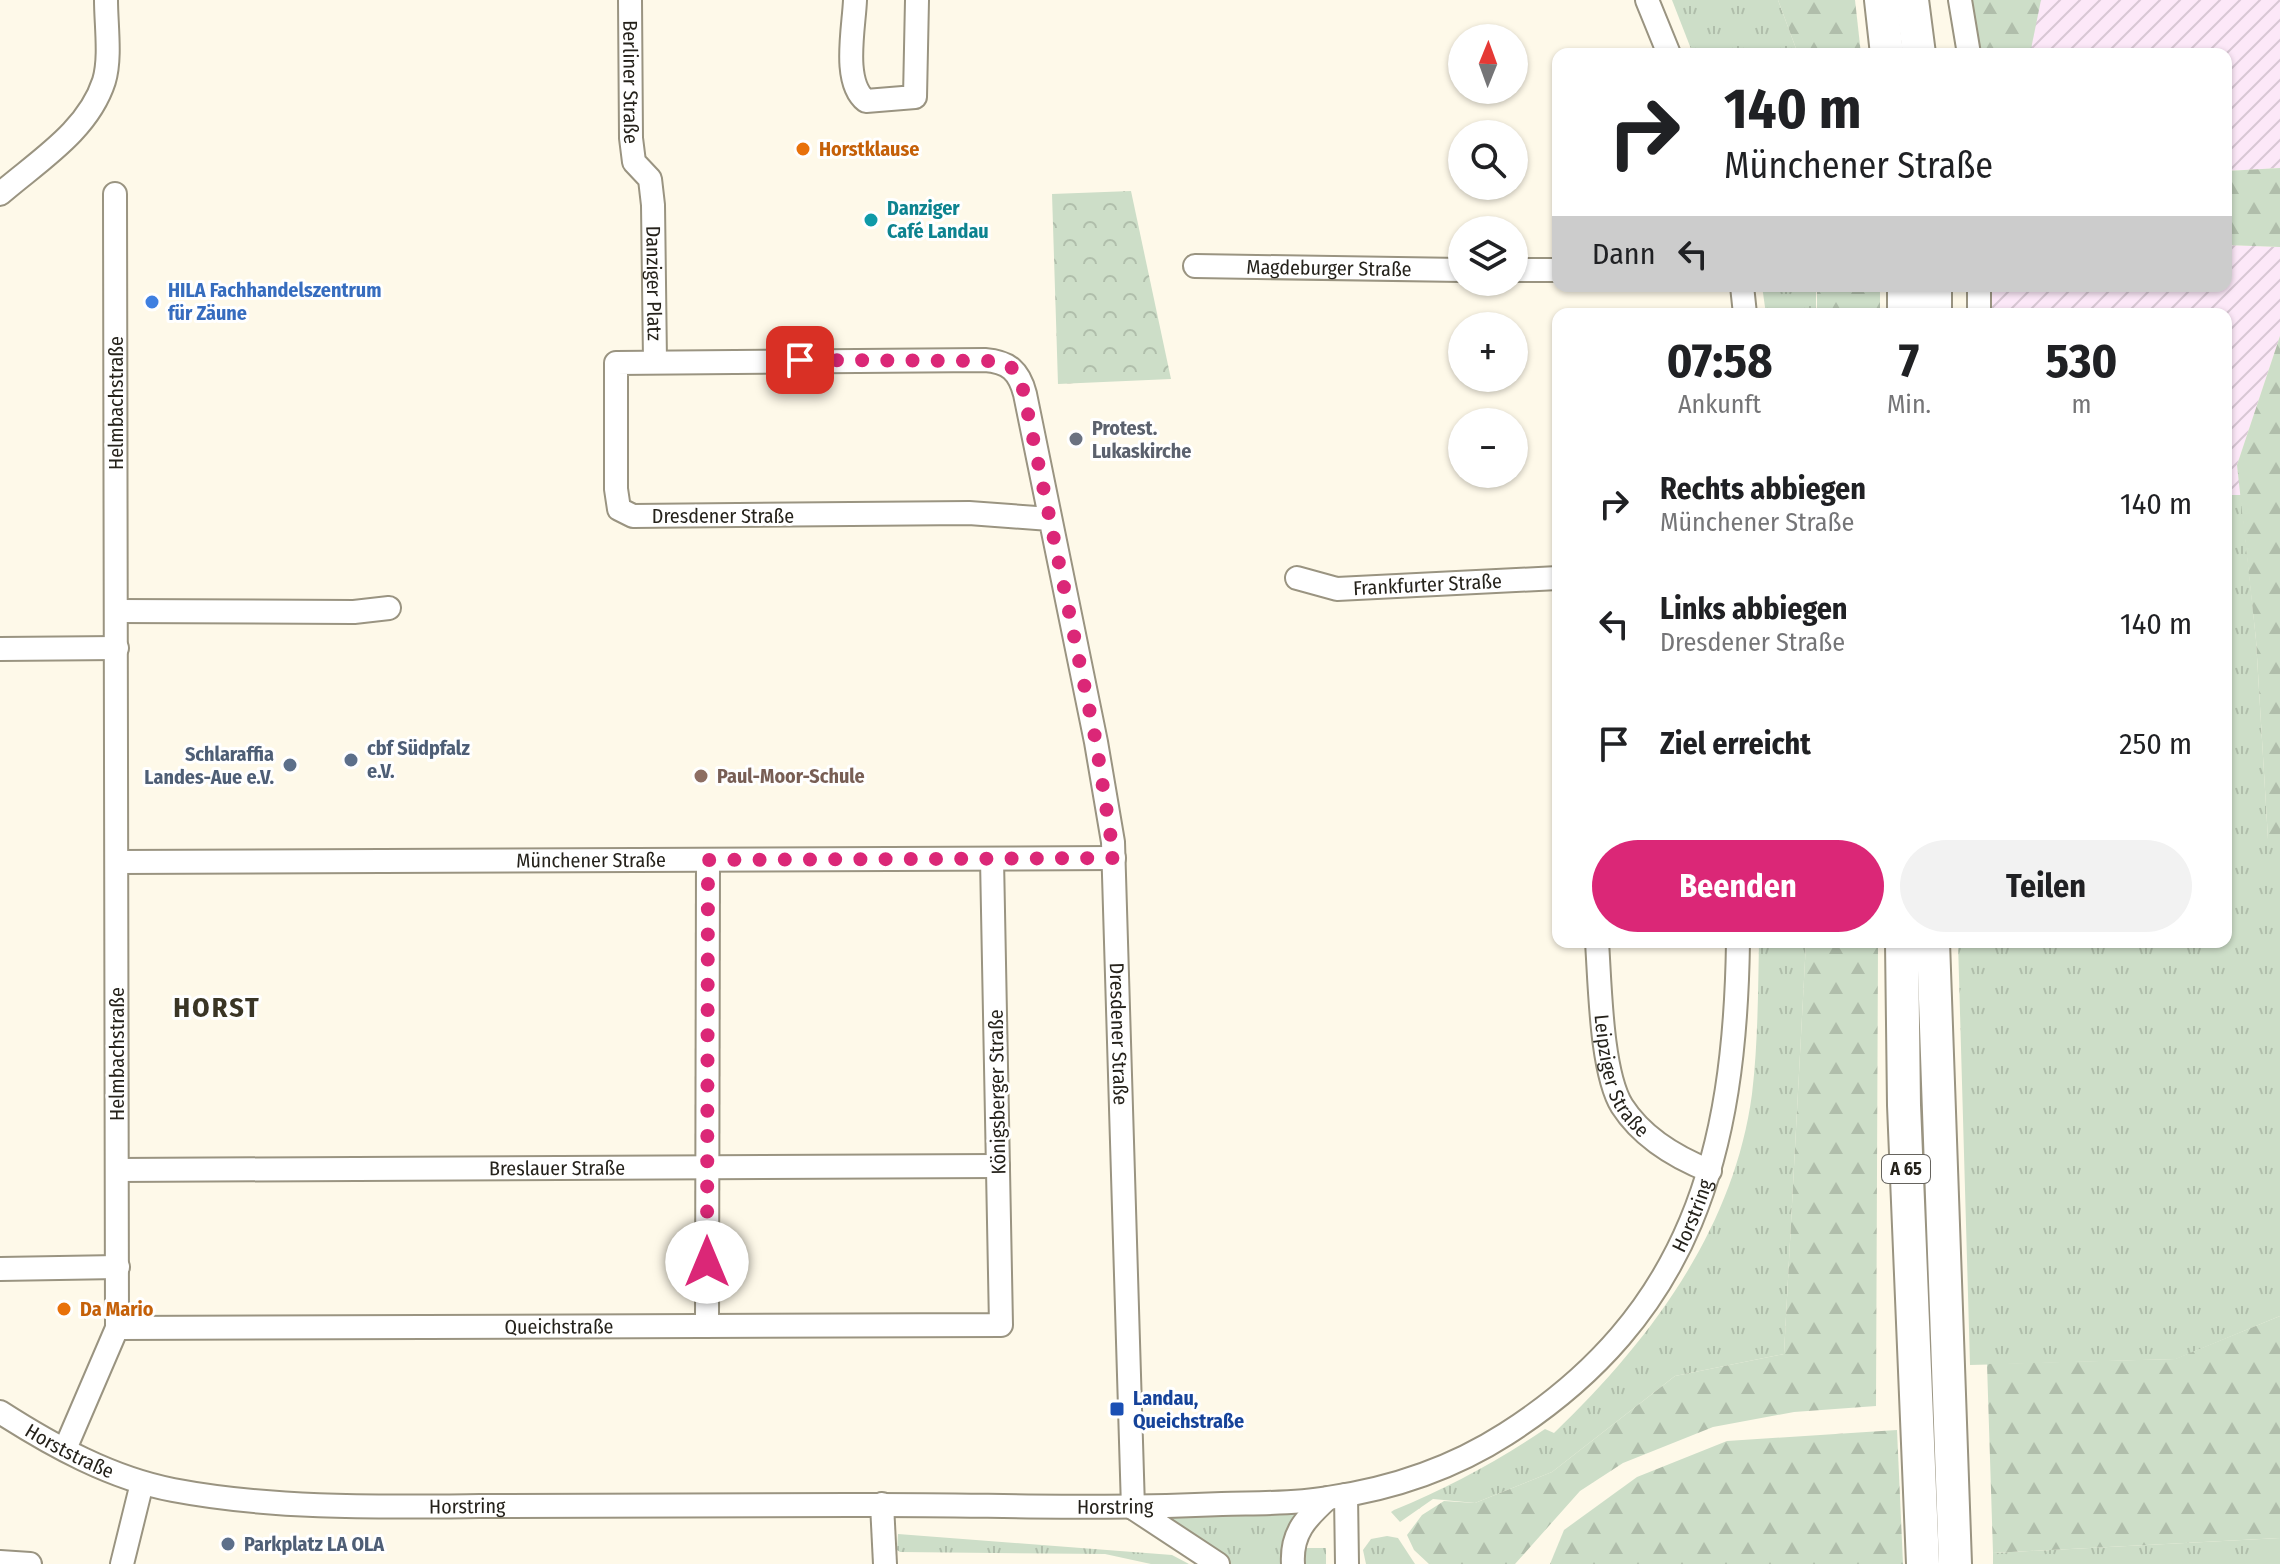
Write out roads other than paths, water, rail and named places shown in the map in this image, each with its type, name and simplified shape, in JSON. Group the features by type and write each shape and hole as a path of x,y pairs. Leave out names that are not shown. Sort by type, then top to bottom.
{"highway":[{"path":"1881,0 1886,48"},
{"path":"1912,0 1918,48"},
{"name":"A 65","path":"1902,948 1904,1105 1923,1564"},
{"name":"A 65","path":"1933,948 1955,1564"}],"street":[{"path":"0,194 79,128 105,78 106,0"},
{"name":"Berliner Straße","path":"630,0 631,138 634,162 650,179 653,205"},
{"path":"855,0 853,77 857,94 866,101 915,97 917,0"},
{"path":"1647,0 1667,48"},
{"path":"1960,0 1968,48"},
{"name":"Helmbachstraße","path":"65,1449 117,1328 115,194"},
{"name":"Danziger Platz","path":"653,205 655,361"},
{"name":"Magdeburger Straße","path":"1195,266 1448,270"},
{"path":"1528,270 1552,270"},
{"name":"Dresdener Straße","path":"1050,519 974,513 633,516 619,509 616,489 616,363 971,360 1006,363 1021,380 1050,519 1096,742 1114,858 1133,1508"},
{"name":"Frankfurter Straße","path":"1297,578 1337,589 1552,578"},
{"path":"117,611 354,612 389,608"},
{"path":"0,649 117,648"},
{"name":"Münchener Straße","path":"117,862 1114,858"},
{"name":"Königsberger Straße","path":"992,859 1001,1325"},
{"path":"707,1326 708,860"},
{"name":"Leipziger Straße","path":"1598,948 1610,1072 1622,1105 1669,1151 1710,1171"},
{"name":"Horstring","path":"142,1483 224,1498 380,1507 882,1504 1133,1508 1337,1497 1437,1469 1503,1436 1575,1384 1628,1328 1654,1293 1689,1228 1710,1171 1733,1067 1738,948"},
{"name":"Breslauer Straße","path":"117,1170 998,1166"},
{"path":"0,1269 118,1267"},
{"name":"Queichstraße","path":"117,1328 1001,1325"},
{"name":"Horststraße","path":"0,1412 65,1449 142,1483"},
{"path":"122,1564 142,1483"},
{"path":"1293,1564 1293,1544 1300,1526 1337,1497 1347,1564"},
{"path":"882,1504 885,1564"},
{"path":"1133,1508 1218,1564"},
{"path":"0,1562 30,1564"}],"place":[{"name":"Horstklause","path":"803,149"},
{"name":"Danziger Café Landau","path":"871,220"},
{"name":"HILA Fachhandelszentrum für Zäune","path":"152,302"},
{"name":"Protest. Lukaskirche","path":"1076,439"},
{"name":"cbf Südpfalz e.V.","path":"351,760"},
{"name":"Schlaraffia Landes-Aue e.V.","path":"290,765"},
{"name":"Paul-Moor-Schule","path":"701,776"},
{"name":"Da Mario","path":"64,1309"},
{"name":"Landau, Queichstraße","path":"1117,1409"},
{"name":"Parkplatz LA OLA","path":"228,1544"}],"district":[{"name":"HORST","path":"217,1007"}]}
